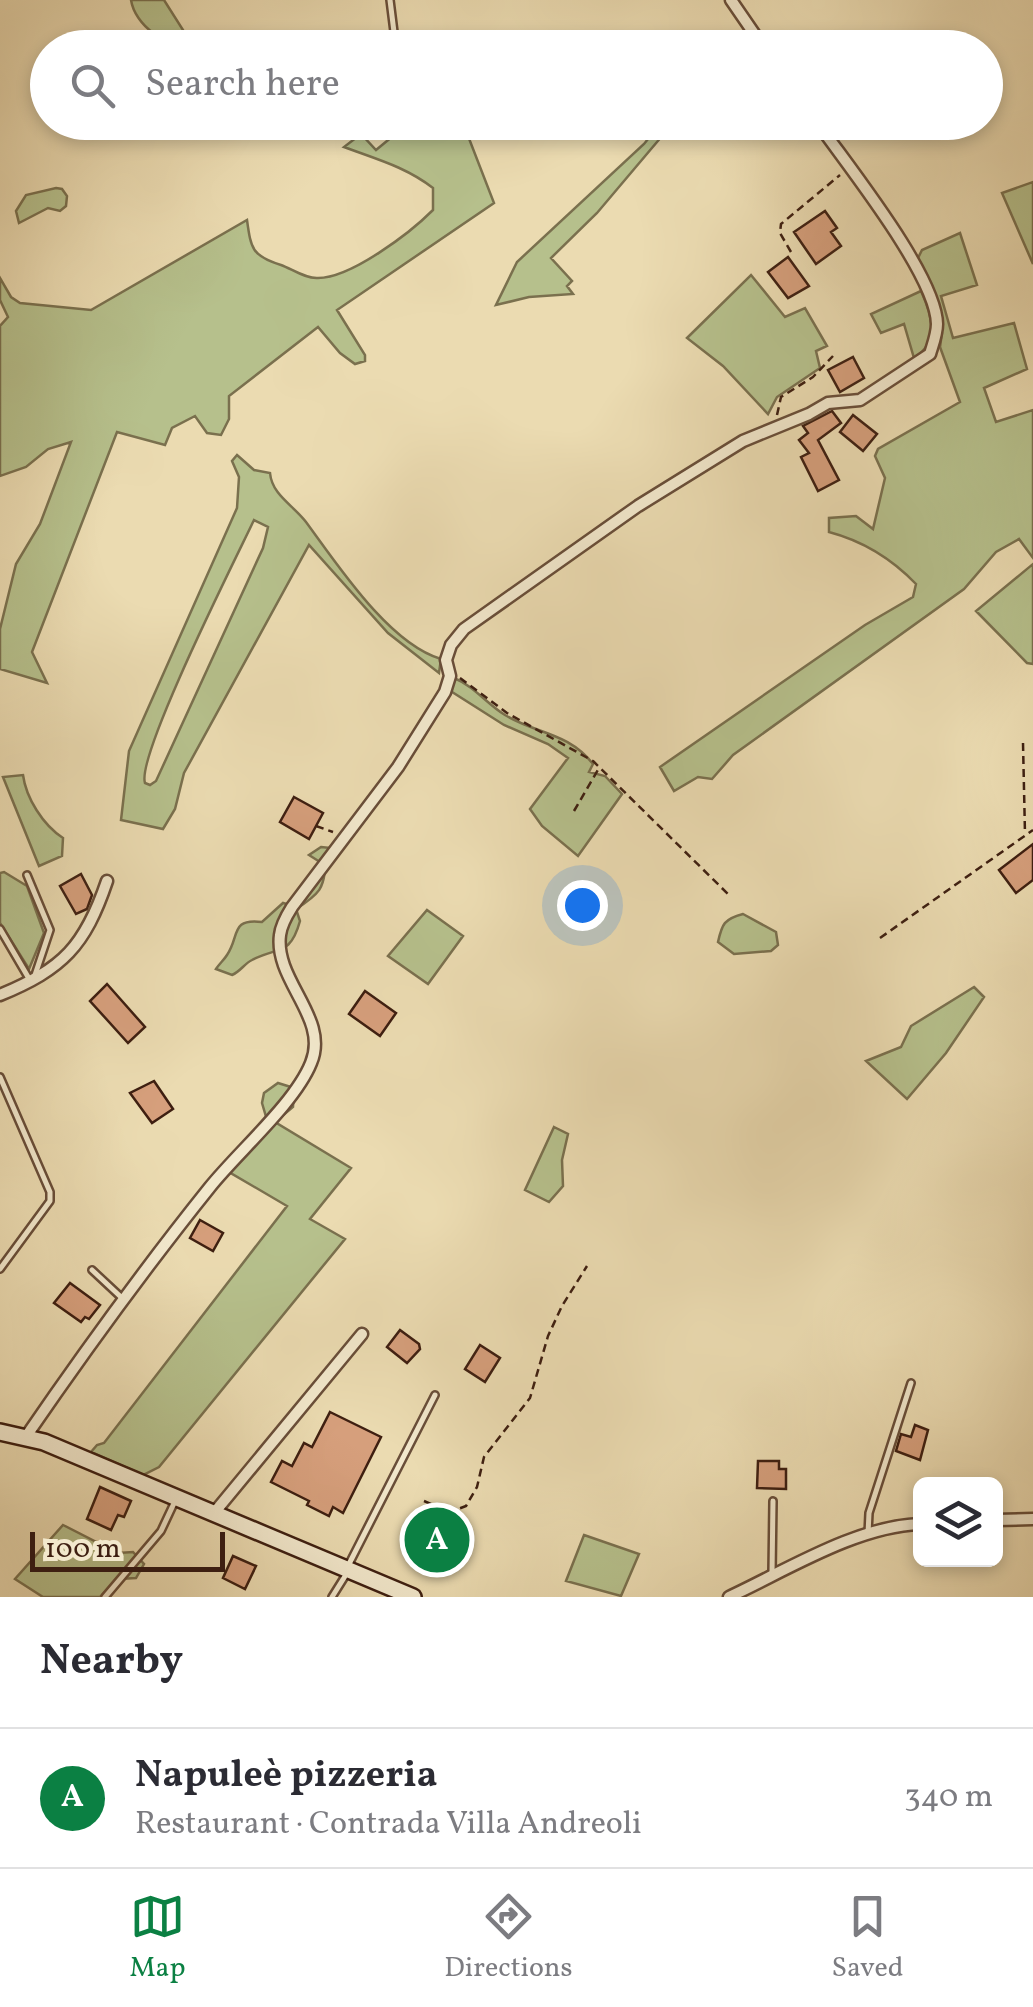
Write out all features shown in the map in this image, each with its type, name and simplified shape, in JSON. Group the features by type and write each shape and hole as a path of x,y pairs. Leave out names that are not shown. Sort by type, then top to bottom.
{"main road":[{"path":"0,1432 44,1442 413,1597"}],"street":[{"path":"732,0 752,30"},
{"path":"25,1438 123,1299 310,1067 316,1049 315,1034 280,955 280,932 292,907 398,767 445,692 451,644 464,629 638,506 743,441 828,403 860,400 930,354 936,338 934,308 911,255 830,140"},
{"path":"0,995 52,970 72,950 88,926 107,881"},
{"path":"214,1513 362,1334"},
{"path":"1003,1520 1033,1519"},
{"path":"729,1597 868,1534 913,1524"}],"lane":[{"path":"390,0 394,30"},
{"path":"27,875 50,930 32,982"},
{"path":"0,929 32,982"},
{"path":"0,1077 50,1192 50,1201 0,1268"},
{"path":"92,1270 123,1299"},
{"path":"868,1534 869,1514 911,1383"},
{"path":"332,1597 435,1395"},
{"path":"105,1597 160,1532 176,1498"},
{"path":"772,1577 773,1501"}],"path":[{"path":"790,252 780,233 781,224 850,168"},
{"path":"781,426 776,410 781,397 814,377 833,356"},
{"path":"449,674 600,767 731,897"},
{"path":"1023,743 1025,836"},
{"path":"574,811 600,767"},
{"path":"316,826 327,832 338,830"},
{"path":"880,938 1033,830"},
{"path":"424,1501 450,1512 466,1506 477,1487 484,1457 530,1398 548,1336 586,1266"}],"green space":[{"path":"131,0 164,0 183,30 150,30"},
{"path":"353,140 367,140 376,150 388,140 470,140 494,203 337,310 365,361 355,364 318,327 229,396 229,419 221,435 207,433 195,416 172,428 165,445 117,432 32,652 47,683 0,669 0,629 16,564 40,524 71,442 48,449 26,467 0,476 0,326 8,317 0,300 0,278 11,297 20,303 91,310 247,220 252,245 264,258 313,278 347,271 395,242 433,210 433,188 412,174 344,147"},
{"path":"647,140 659,140 597,213 551,258 572,281 567,286 573,294 529,297 496,305 517,262"},
{"path":"1033,182 1033,264 1002,193"},
{"path":"56,188 67,196 66,206 60,211 48,208 19,223 16,211 26,195"},
{"path":"960,233 977,285 941,296 953,338 1014,323 1027,369 984,388 996,422 1033,410 1033,558 1019,539 996,552 964,589 733,755 712,779 698,777 674,791 660,767 865,625 913,597 916,584 886,558 829,532 829,518 856,516 873,529 885,478 875,456 878,449 960,402 940,347 939,313 916,262 922,250"},
{"path":"751,275 785,317 805,308 827,346 816,351 820,368 777,397 768,414 723,366 687,338"},
{"path":"921,291 931,336 914,358 904,324 881,333 871,314"},
{"path":"237,455 254,470 270,473 279,494 306,522 366,601 402,637 441,659 439,673 388,633 309,545 184,773 175,809 163,829 121,820 129,751 237,508 239,477 232,461","holes":["254,520 268,527 263,548 156,781 145,783 146,766 171,698 228,573"]},
{"path":"1033,564 1033,664 1027,663 976,611"},
{"path":"454,678 505,715 573,746 593,764 589,772 605,776 622,794 578,856 542,826 530,809 568,758 548,744 504,725 449,690"},
{"path":"23,775 37,810 63,838 62,856 39,866 3,777"},
{"path":"321,847 331,848 323,882 316,894 296,909 300,921 292,940 232,975 216,969 240,926 262,922 283,903 290,905 320,862 309,855"},
{"path":"0,873 27,886 44,933 29,969 0,923"},
{"path":"427,910 463,936 428,984 388,956"},
{"path":"743,914 776,932 778,945 771,951 734,954 718,942 725,923"},
{"path":"974,987 984,997 946,1053 907,1099 866,1061 901,1047 911,1026"},
{"path":"278,1083 294,1088 293,1107 275,1122 351,1168 310,1219 345,1239 159,1467 143,1475 91,1452 104,1443 287,1206 229,1172 267,1120 262,1103 264,1093"},
{"path":"554,1127 568,1134 562,1160 563,1186 549,1202 525,1190"},
{"path":"63,1525 118,1553 133,1552 144,1564 136,1578 119,1579 100,1597 43,1597 15,1579"},
{"path":"584,1535 639,1554 621,1596 566,1581"}],"building":[{"path":"825,211 837,228 831,232 841,246 816,264 794,232"},
{"path":"788,257 809,286 788,298 768,272"},
{"path":"853,357 864,378 840,392 828,370"},
{"path":"832,411 841,423 818,440 839,480 818,491 801,457 809,453 799,440 808,433 803,426"},
{"path":"853,415 877,434 863,451 840,432"},
{"path":"294,797 323,813 309,839 280,822"},
{"path":"1033,844 1033,880 1016,893 999,870"},
{"path":"81,874 92,895 87,909 76,914 60,886"},
{"path":"107,984 145,1027 128,1043 90,1001"},
{"path":"365,991 396,1013 380,1036 349,1014"},
{"path":"154,1081 173,1109 152,1123 130,1093"},
{"path":"200,1220 223,1233 213,1251 190,1238"},
{"path":"70,1283 100,1305 89,1319 85,1317 81,1322 54,1303"},
{"path":"400,1330 419,1344 420,1349 407,1363 387,1347"},
{"path":"480,1345 500,1358 485,1382 465,1369"},
{"path":"330,1412 381,1437 343,1513 333,1507 329,1516 271,1482 282,1461 292,1466 304,1443 312,1447"},
{"path":"915,1425 928,1430 920,1460 896,1451 901,1434 911,1437"},
{"path":"758,1461 779,1461 779,1469 786,1469 786,1489 757,1488"},
{"path":"100,1487 131,1501 124,1517 118,1515 111,1530 87,1519"},
{"path":"233,1556 256,1566 245,1589 223,1578"}],"place":[{"name":"Napuleè pizzeria","path":"437,1540"}]}
